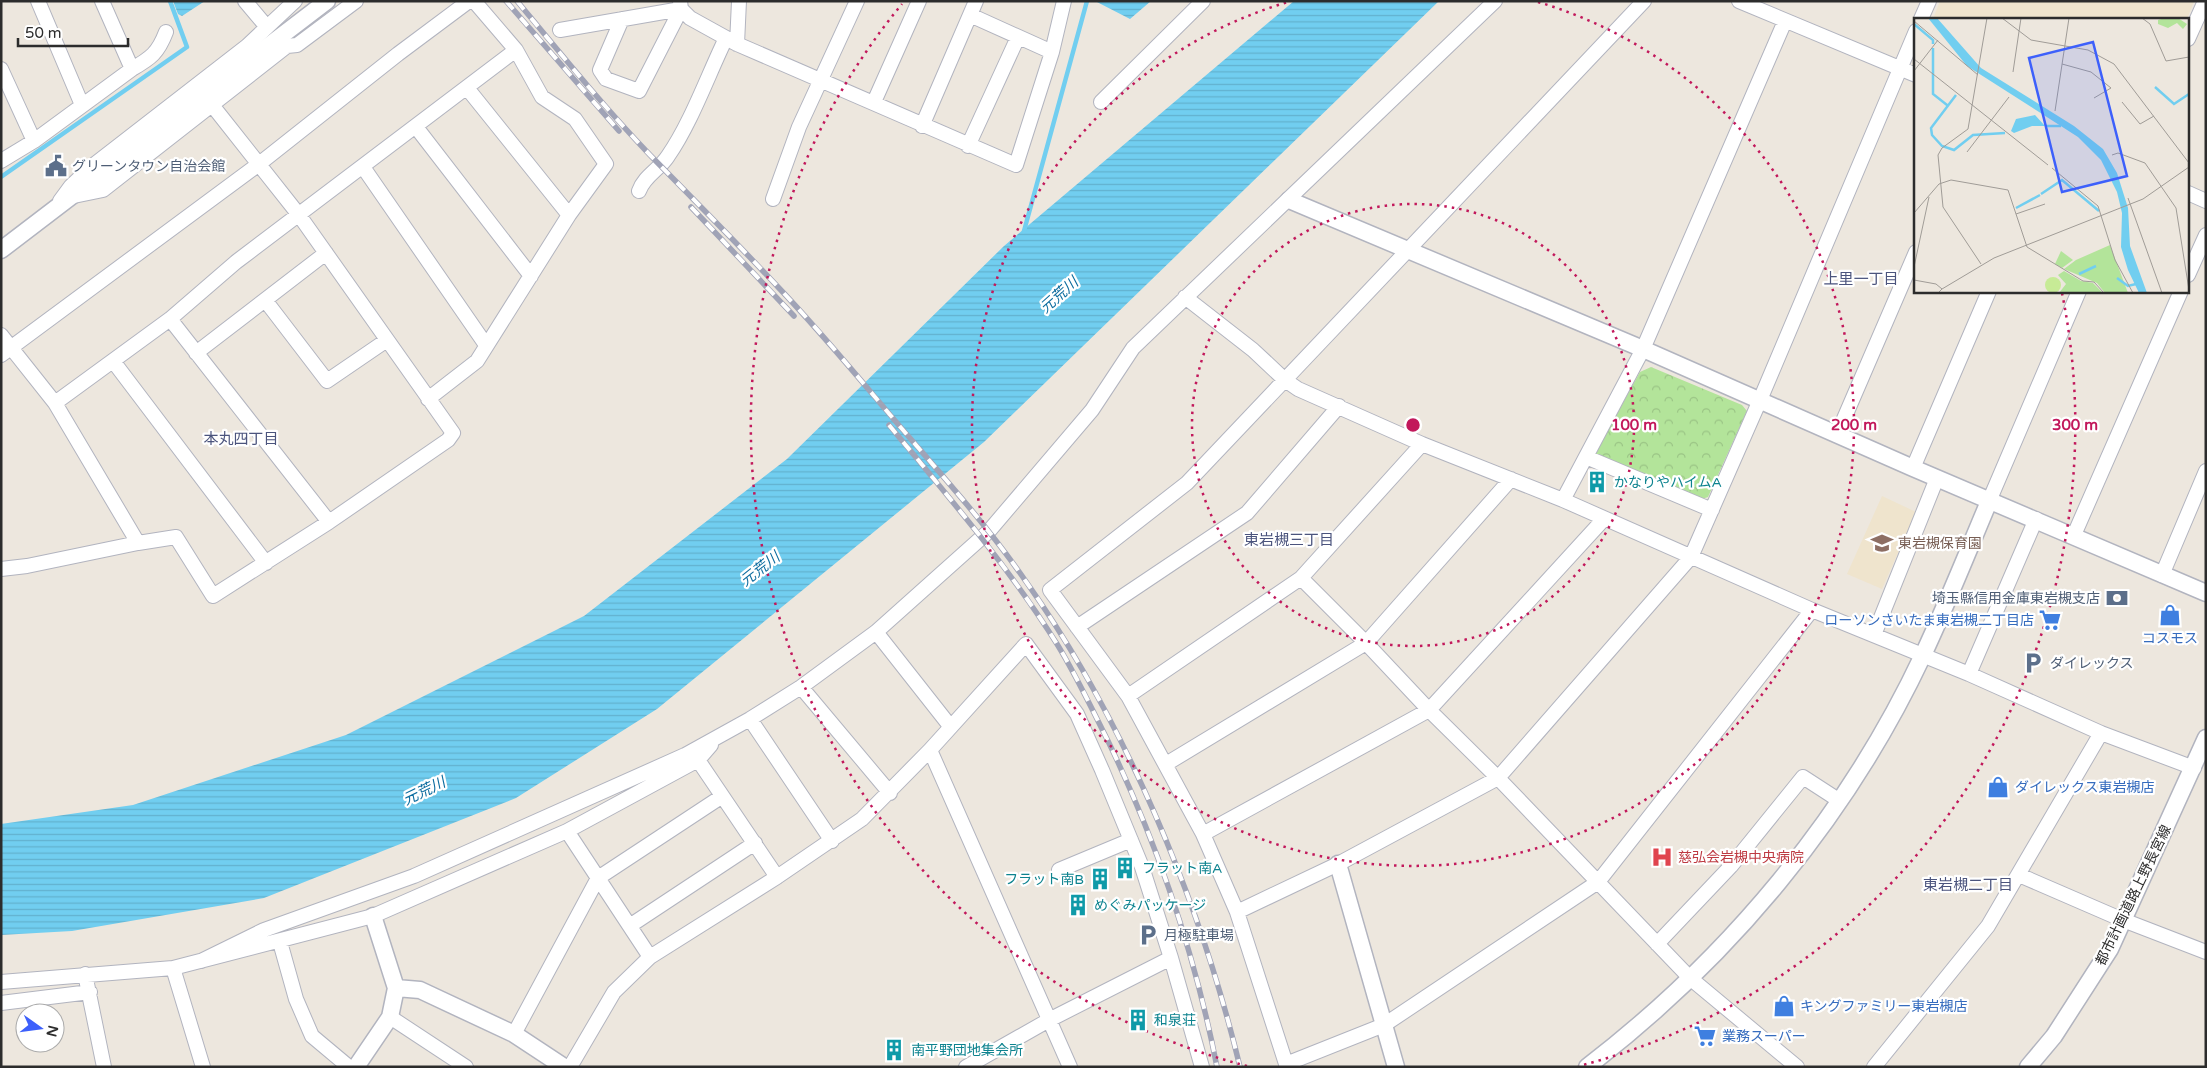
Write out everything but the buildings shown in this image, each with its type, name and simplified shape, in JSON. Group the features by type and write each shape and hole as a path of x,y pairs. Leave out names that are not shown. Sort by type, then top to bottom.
{"street":[{"path":"38,1 82,105"},
{"path":"102,1 132,69"},
{"path":"245,1 266,26"},
{"path":"54,209 71,186 91,167 246,46 295,1"},
{"path":"1,250 327,1"},
{"path":"68,198 103,190 287,46 297,45 356,1"},
{"path":"6,351 259,164 398,54 469,1"},
{"path":"428,399 477,360 568,215 606,164 575,119 542,97 516,50 474,1"},
{"path":"639,191 641,184 667,158 731,41 739,1"},
{"path":"773,198 799,127 857,1"},
{"path":"874,102 919,1"},
{"path":"922,126 976,1"},
{"path":"680,5 699,24 731,41 874,102 922,126 1016,165 1052,52 1064,1"},
{"path":"1101,102 1203,1"},
{"path":"201,961 264,930 414,876 685,755 750,719 801,687 876,632 989,531 1092,410 1133,348 1495,1"},
{"path":"1644,1 1187,483 1050,590 1128,696 1203,834 1237,912 1286,1065 1384,1025 1598,882 1812,610"},
{"path":"1739,1 1914,75"},
{"path":"1921,18 1929,1"},
{"path":"2190,34 2204,1"},
{"path":"560,30 622,19 680,5"},
{"path":"622,19 600,70 606,79 638,91 680,5"},
{"path":"970,15 1052,52"},
{"path":"1563,500 1643,349 1784,21"},
{"path":"1,161 34,140 132,69 150,59 160,47 166,32"},
{"path":"1237,912 1338,864 1498,778 1691,557 1760,400 1914,36"},
{"path":"968,146 1018,37"},
{"path":"55,403 170,320 236,262 364,167 516,50"},
{"path":"1,70 34,140"},
{"path":"467,88 568,215"},
{"path":"1,568 27,566 176,537 213,596 329,522 448,440 453,433 299,215 212,105"},
{"path":"416,127 531,276"},
{"path":"364,167 486,345"},
{"path":"2190,194 2206,201"},
{"path":"1289,200 1643,349 1913,468 1990,499 2206,593"},
{"path":"2190,271 2206,235"},
{"path":"196,353 326,253"},
{"path":"1837,435 1914,257"},
{"path":"1913,468 1990,292"},
{"path":"1587,1067 1626,1037 1690,978 1754,914 1840,801 1878,740 1923,656 2080,292"},
{"path":"2074,535 2181,292"},
{"path":"1185,297 1253,350 1285,380 1298,389 1422,444 1563,500 1603,520 1812,610 1969,674 2101,733 2194,768"},
{"path":"265,300 327,381 386,340"},
{"path":"170,320 329,522"},
{"path":"1,336 6,351 55,403 138,543"},
{"path":"113,360 266,563"},
{"path":"1077,627 1247,512 1339,406"},
{"path":"1128,696 1301,578 1422,444"},
{"path":"1586,457 1712,510"},
{"path":"2162,575 2206,471"},
{"path":"1874,635 1937,478"},
{"path":"1166,764 1366,643 1511,479"},
{"path":"1969,674 2036,519"},
{"path":"1203,834 1429,710 1603,520"},
{"path":"1301,578 1498,778 1690,978 1797,1067"},
{"path":"876,632 950,726"},
{"path":"570,1067 614,992 650,957 777,877 862,820 890,793 1026,644 1077,714 1131,840 1142,867 1171,958 1202,1067"},
{"path":"801,687 890,793"},
{"path":"750,719 832,841"},
{"path":"1874,1067 1988,926 2101,733"},
{"path":"1,982 173,968 280,942 373,916 567,831 698,760 716,738"},
{"name":"都市計画道路上野長宮線","path":"2028,1067 2054,1036 2110,949 2194,768 2206,738"},
{"path":"930,750 1070,1067"},
{"path":"698,760 721,797 777,877"},
{"path":"1657,944 1731,866 1803,777 1840,801"},
{"path":"514,1034 598,878 721,797"},
{"path":"567,831 650,957"},
{"path":"1059,870 1131,840"},
{"path":"631,926 754,843"},
{"path":"1338,864 1396,1067"},
{"path":"2019,875 2123,920 2206,952"},
{"path":"356,1067 390,1017 396,988 373,916"},
{"path":"280,942 296,999 312,1036 350,1067"},
{"path":"966,1067 1050,1020 1171,958"},
{"path":"173,968 203,1067"},
{"path":"85,974 104,1067"},
{"path":"396,988 420,990 514,1034 564,1067"},
{"path":"1,1003 90,992"},
{"path":"390,1017 466,1067"}],"shaded area":[{"path":"1940,1 2194,1 2187,18 1933,18"},
{"name":"東岩槻保育園","path":"1882,496 1916,512 1882,589 1847,574"}],"green space":[{"path":"1651,367 1742,405 1747,411 1708,497 1702,499 1598,457 1595,453 1640,372"}],"water":[{"path":"173,1 205,1 182,16 178,14"},
{"path":"1095,1 1151,1 1130,19"},
{"name":"元荒川","path":"1294,1 1439,1 984,442 657,709 516,798 264,898 72,931 1,935 1,824 133,805 346,735 584,616 787,459 1004,246"}],"waterway":[{"path":"1,177 187,47 170,1"},
{"path":"1024,231 1087,1"}],"railway":[{"path":"506,1 619,131"},
{"path":"517,1 582,79 650,155 762,270 826,340 967,505 1027,583 1063,637 1096,694 1127,753 1155,815 1204,941 1240,1067"},
{"path":"691,207 794,316"},
{"path":"889,425 977,532 1018,587 1057,644 1084,692 1126,780 1159,860 1198,983 1217,1067"}],"place":[{"name":"グリーンタウン自治会館","path":"56,166"},
{"name":"かなりやハイムA","path":"1597,482"},
{"name":"東岩槻保育園","path":"1882,543"},
{"name":"埼玉縣信用金庫東岩槻支店","path":"2117,598"},
{"name":"コスモス","path":"2170,615"},
{"name":"ローソンさいたま東岩槻二丁目店","path":"2050,620"},
{"name":"ダイレックス","path":"2033,663"},
{"name":"ダイレックス東岩槻店","path":"1998,787"},
{"name":"慈弘会岩槻中央病院","path":"1662,857"},
{"name":"フラット南A","path":"1125,868"},
{"name":"フラット南B","path":"1100,879"},
{"name":"めぐみパッケージ","path":"1078,905"},
{"name":"月極駐車場","path":"1148,935"},
{"name":"キングファミリー東岩槻店","path":"1784,1006"},
{"name":"和泉荘","path":"1138,1020"},
{"name":"業務スーパー","path":"1705,1036"},
{"name":"南平野団地集会所","path":"894,1050"}],"district":[{"name":"上里一丁目","path":"1861,279"},
{"name":"本丸四丁目","path":"241,439"},
{"name":"東岩槻三丁目","path":"1289,540"},
{"name":"東岩槻二丁目","path":"1968,885"}]}
